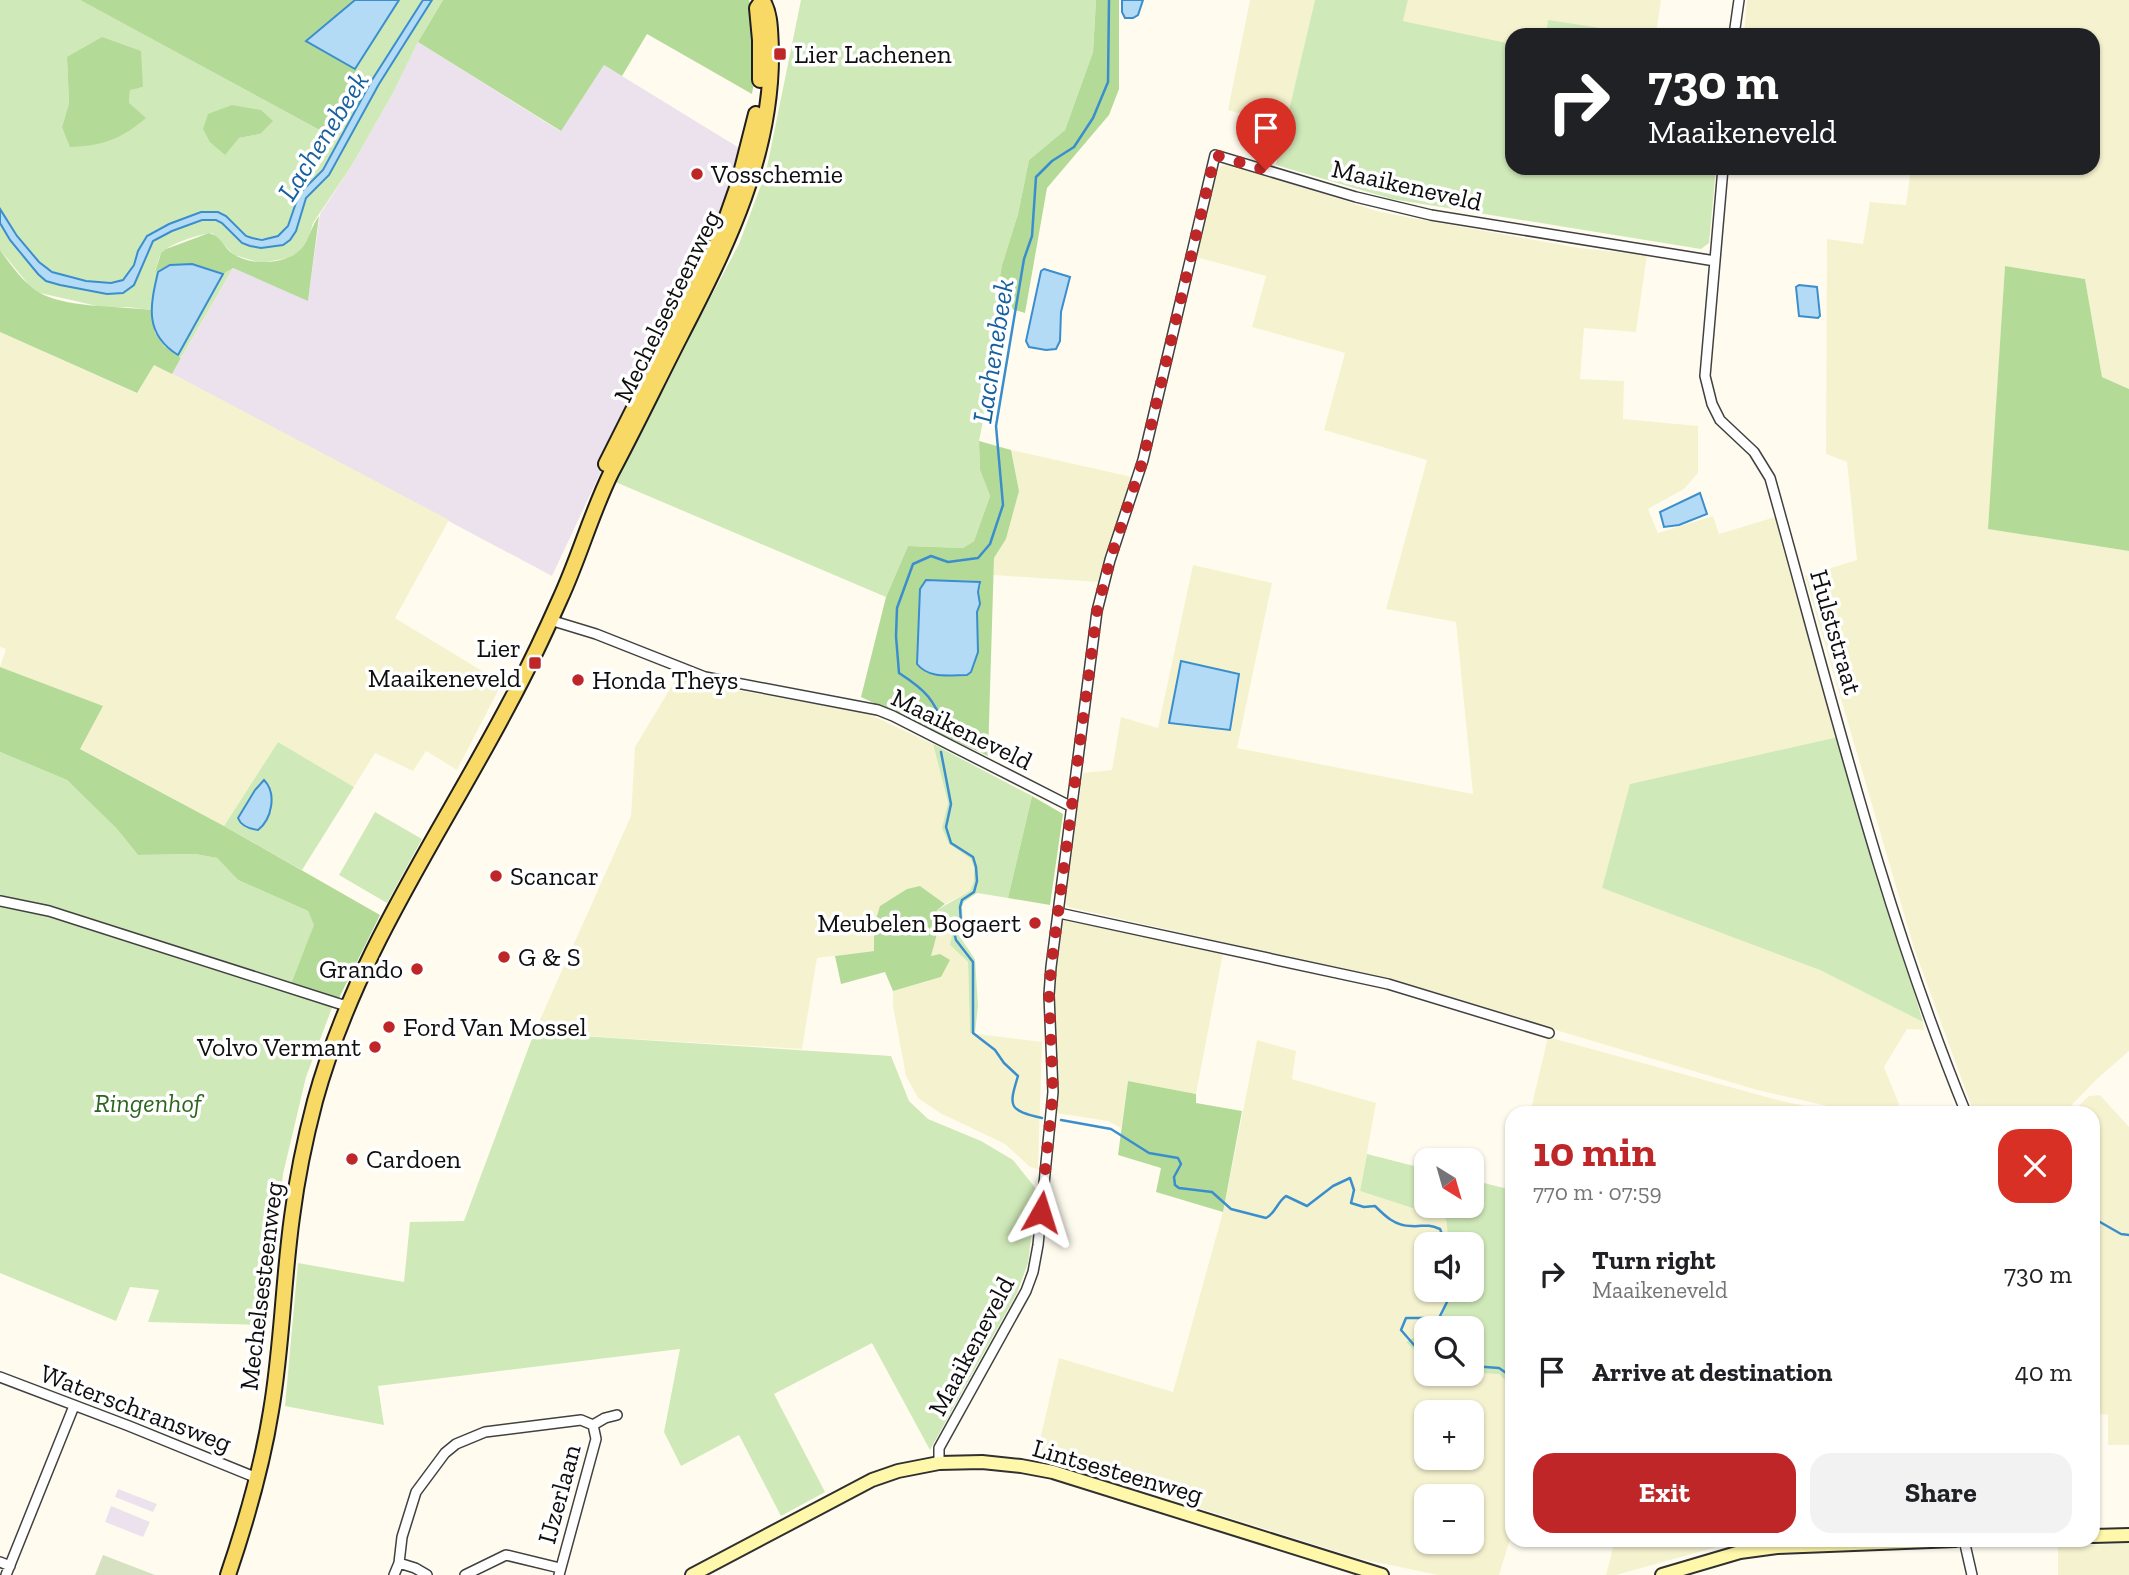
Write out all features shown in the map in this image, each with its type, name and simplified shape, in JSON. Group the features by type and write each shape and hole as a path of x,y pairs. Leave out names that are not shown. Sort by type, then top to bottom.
{"main road":[{"name":"Mechelsesteenweg","path":"228,1575 246,1522 275,1388 292,1216 302,1157 333,1044 367,961 390,914 508,706 550,620 555,597 594,488 719,239 733,202 753,130 760,92 757,8 762,0"}],"street":[{"path":"762,0 770,0"},
{"path":"1735,28 1739,0"},
{"name":"Maaikeneveld","path":"939,1463 939,1448 1026,1291 1033,1272 1052,1100 1049,995 1070,806 1097,611 1110,560 1143,460 1215,155 1356,197 1432,215 1715,261"},
{"name":"Hulststraat","path":"1722,175 1705,376 1712,404 1720,419 1754,452 1770,478 1889,897 1963,1106"},
{"name":"Maaikeneveld","path":"550,620 596,634 705,677 878,710 1070,806"},
{"path":"0,901 49,911 340,1004 350,1004"},
{"path":"1059,913 1388,984 1549,1033"},
{"name":"Waterschransweg","path":"0,1377 257,1478"},
{"path":"0,1562 8,1570 74,1406"},
{"name":"IJzerlaan","path":"593,1425 617,1415"},
{"name":"IJzerlaan","path":"394,1575 416,1492 436,1463 456,1444 474,1435 498,1429 574,1420 593,1425"},
{"name":"IJzerlaan","path":"559,1571 596,1439 593,1425"},
{"name":"Lintsesteenweg","path":"692,1575 872,1480 898,1471 939,1463 982,1462 1054,1472 1382,1575"},
{"path":"2100,1536 2129,1535"},
{"path":"1662,1575 1740,1552 1777,1547"},
{"path":"1966,1547 1972,1575"},
{"path":"465,1575 506,1555 559,1571"},
{"path":"399,1563 427,1575"}],"shaded area":[{"path":"1250,0 1315,0 1285,127 1228,110"},
{"path":"1408,0 1661,0 1657,28 1602,28 1548,21 1547,28 1505,28 1505,43 1403,21"},
{"path":"1747,0 2129,0 2129,389 2102,377 2085,279 2005,266 1989,529 2129,551 2129,1051 2071,1106 1971,1106 1914,948 1805,576 1857,560 1847,462 1826,454 1827,239 1863,244 1870,202 1906,205 1910,175 2100,175 2100,28 1745,28"},
{"path":"418,42 560,131 604,65 741,149 715,228 552,576 172,374 233,268 308,300 320,214 352,165"},
{"path":"1223,165 1233,165 1380,212 1579,248 1647,255 1636,332 1584,328 1580,379 1624,381 1623,419 1698,426 1698,473 1684,489 1648,509 1658,533 1713,516 1719,534 1775,517 1838,737 1631,784 1602,888 1820,970 1923,1022 1924,1030 1907,1029 1884,1067 1899,1106 1827,1106 1757,1090 1381,978 1068,907 1065,903 1064,894 1083,773 1112,770 1121,717 1158,728 1193,565 1272,583 1237,748 1473,794 1456,622 1386,609 1427,460 1324,430 1345,353 1252,327 1266,276 1196,257 1217,170"},
{"path":"0,332 136,393 154,364 449,520 395,618 502,683 457,770 426,751 413,771 375,753 354,787 278,742 224,826 79,748 102,706 0,667 6,649 0,647"},
{"path":"1011,450 1132,477 1099,582 993,575 994,558 1006,539 1019,491"},
{"path":"679,674 709,685 869,714 933,744 948,804 942,828 949,844 971,859 974,868 974,881 970,891 945,904 920,886 874,926 874,951 817,958 802,1049 534,1033 631,816 635,747"},
{"path":"937,910 945,914 953,930 950,945 968,962 970,1033 1042,1042 1038,1169 1030,1167 1005,1144 940,1113 918,1098 906,1076 893,1006 893,991 942,977 930,957 938,930"},
{"path":"1062,920 1223,953 1196,1094 1128,1081 1121,1128 1108,1121 1056,1113 1053,971"},
{"path":"1548,1037 1805,1106 1532,1106"},
{"path":"1257,1040 1296,1051 1292,1079 1376,1103 1360,1191 1414,1209 1414,1218 1446,1219 1448,1232 1414,1232 1414,1302 1448,1302 1442,1316 1414,1316 1414,1336 1406,1342 1414,1350 1414,1386 1484,1386 1484,1374 1499,1374 1505,1381 1505,1547 1508,1547 1499,1575 1438,1575 1361,1559 1036,1457 1059,1358 1173,1392 1223,1212"},
{"path":"2100,1095 2129,1127 2129,1445 2108,1445 2108,1415 2100,1414 2100,1106 2078,1106 2089,1096"},
{"path":"118,1489 157,1504 153,1512 115,1497"},
{"path":"111,1506 150,1522 143,1537 105,1522"},
{"path":"2129,1543 2129,1575 2058,1575 2058,1547 2100,1547 2100,1545"},
{"path":"1613,1547 1717,1547 1616,1575 1606,1575"}],"green space":[{"path":"0,0 80,0 327,134 360,72 355,69 399,0 423,0 372,80 323,170 299,194 284,232 271,239 246,236 226,216 218,212 201,212 147,236 128,275 118,282 85,281 63,276 44,267 27,249 0,209","holes":["67,57 140,62 143,87 130,89 129,103 62,127 69,103","208,114 260,134 239,138"]},
{"path":"80,0 355,0 307,41 360,72 327,134"},
{"path":"432,0 443,0 418,42 393,93 352,165 313,223 309,237 300,251 288,258 261,263 234,255 212,233 184,240 160,255 155,271 158,272 151,310 106,308 40,293 29,285 0,250 0,223 20,254 46,281 107,294 123,293 153,241 188,224 216,220 250,246 296,231 306,198 329,175 379,84"},
{"path":"443,0 749,0 755,47 752,94 647,34 622,76 604,65 561,131 418,42"},
{"path":"801,0 1096,0 1093,52 1065,130 1029,160 1018,214 1002,265 995,304 992,376 979,441 980,470 990,496 974,541 963,548 908,546 886,597 613,481 739,244 766,172"},
{"path":"1096,0 1119,0 1119,89 1109,115 1047,188 1025,313 995,304 1002,265 1018,214 1029,160 1065,130 1093,52"},
{"path":"1315,0 1408,0 1403,21 1505,43 1505,175 1715,175 1709,243 1701,249 1392,199 1276,165"},
{"path":"1548,20 1601,28 1547,28"},
{"path":"102,37 141,51 143,87 130,90 129,103 146,118 111,140 70,147 62,127 69,103 67,57"},
{"path":"232,105 261,110 273,121 260,134 239,138 225,155 210,142 203,129 208,114"},
{"path":"319,216 308,301 233,268 223,274 192,264 170,265 155,272 161,253 166,249 209,233 233,254 249,261 268,262 287,258 301,249"},
{"path":"0,250 26,282 48,297 76,303 151,310 155,333 164,346 181,358 172,374 154,365 137,393 0,332"},
{"path":"2005,266 2085,279 2102,377 2129,389 2129,551 1988,529"},
{"path":"233,268 181,358 178,355 223,274"},
{"path":"979,441 1011,450 1019,491 1006,539 994,558 988,756 861,697 886,597 908,546 963,548 974,541 990,496 980,470","holes":["927,580 977,581 981,585 978,643 971,672 967,675 930,674 917,664 920,589"]},
{"path":"0,667 103,706 80,749 224,826 380,915 338,1000 291,984 314,925 308,911 238,880 217,858 195,854 138,855 117,829 67,780 0,752"},
{"path":"1838,737 1923,1022 1820,970 1602,888 1630,784"},
{"path":"278,742 354,787 302,870 224,826"},
{"path":"933,744 1032,796 1008,898 977,893 964,902 962,907 963,923 958,934 975,959 978,1006 975,1033 970,1033 968,962 950,945 953,930 945,925 944,914 937,910 970,891 974,881 974,868 971,859 949,844 942,828 948,803"},
{"path":"0,752 67,780 117,829 138,855 195,854 217,858 238,880 308,911 315,925 291,984 50,908 0,898"},
{"path":"1032,796 1063,814 1050,905 1008,898"},
{"path":"375,812 422,839 387,903 339,875"},
{"path":"920,886 945,904 937,910 938,930 931,956 940,954 950,960 941,977 893,991 885,972 841,984 835,956 874,951 874,926 880,906 907,889"},
{"name":"Ringenhof","path":"0,906 53,917 333,1005 306,1077 283,1174 268,1325 148,1322 159,1290 130,1287 116,1321 0,1273"},
{"path":"534,1033 891,1056 909,1101 928,1119 981,1141 1013,1160 1037,1190 1028,1263 1017,1293 930,1450 872,1343 774,1394 825,1492 781,1516 739,1435 681,1466 664,1432 680,1349 378,1386 384,1425 285,1406 298,1263 404,1282 410,1222 464,1221"},
{"path":"1128,1081 1196,1094 1196,1103 1242,1111 1223,1212 1156,1192 1161,1168 1118,1155"},
{"path":"1367,1154 1414,1166 1414,1209 1360,1191"},
{"path":"1484,1183 1505,1188 1505,1380 1499,1374 1484,1373 1484,1316 1442,1316 1447,1302 1484,1302 1484,1232 1448,1232 1446,1219 1443,1218 1484,1218"},
{"path":"1414,1337 1414,1350 1406,1342"},
{"path":"103,1555 155,1575 95,1575"}],"water":[{"path":"355,0 399,0 355,69 306,41"},
{"path":"423,0 432,0 379,84 329,175 306,198 296,231 283,245 261,248 250,246 242,243 222,223 202,220 153,241 134,285 123,293 107,294 46,281 10,240 0,223 0,209 17,236 39,262 52,272 86,281 111,283 123,280 134,265 147,236 201,212 218,212 226,216 246,236 252,238 262,240 278,236 288,226 299,194 323,170 372,80"},
{"path":"1122,0 1143,0 1138,15 1125,18"},
{"path":"192,264 223,274 178,355 159,338 152,318 153,296 158,272 170,265"},
{"path":"1044,269 1070,277 1061,312 1060,341 1056,349 1046,350 1029,347 1026,341 1041,271"},
{"path":"1796,287 1817,287 1818,318 1799,316"},
{"path":"1700,493 1707,514 1679,525 1664,527 1660,512"},
{"path":"926,580 980,582 980,604 977,612 978,652 971,672 967,675 933,674 917,664 920,589"},
{"path":"1181,661 1239,674 1230,730 1169,723"},
{"path":"264,780 271,792 271,806 263,825 258,830 252,829 246,827 238,818"}],"waterway":[{"name":"Lachenebeek","path":"946,729 928,696 899,673 897,608 913,564 931,556 948,562 978,558 990,544 1003,505 996,426 1024,259 1032,236 1036,177 1052,161 1074,147 1093,118 1108,82 1109,0"},
{"name":"Lachenebeek","path":"941,752 951,804 946,827 951,843 973,857 976,867 977,881 974,892 962,900 961,923 954,932 956,940 973,962 973,1033 995,1050 1018,1076 1012,1101 1017,1110 1042,1118"},
{"name":"Lachenebeek","path":"1061,1120 1111,1129 1149,1153 1178,1158 1181,1164 1174,1177 1175,1185 1179,1188 1212,1192 1231,1209 1266,1218 1286,1196 1307,1206 1333,1186 1350,1178 1354,1190 1351,1203 1364,1207 1375,1206 1400,1224 1428,1226 1440,1229 1441,1232"},
{"name":"Lachenebeek","path":"2100,1222 2121,1234 2129,1235"},
{"name":"Lachenebeek","path":"1440,1316 1447,1302"},
{"name":"Lachenebeek","path":"1414,1318 1406,1318 1401,1330 1414,1345"},
{"name":"Lachenebeek","path":"1484,1367 1499,1368 1505,1372"}],"place":[{"name":"Lier Lachenen","path":"780,54"},
{"name":"Vosschemie","path":"697,174"},
{"name":"Lier Maaikeneveld","path":"535,663"},
{"name":"Honda Theys","path":"578,680"},
{"name":"Scancar","path":"496,876"},
{"name":"Meubelen Bogaert","path":"1035,923"},
{"name":"G & S","path":"504,957"},
{"name":"Grando","path":"417,969"},
{"name":"Ford Van Mossel","path":"389,1027"},
{"name":"Volvo Vermant","path":"375,1047"},
{"name":"Cardoen","path":"352,1159"}],"route":[{"path":"1041,1212 1053,1092 1049,995 1051,967 1097,611 1110,560 1143,460 1215,155 1266,170"}]}
